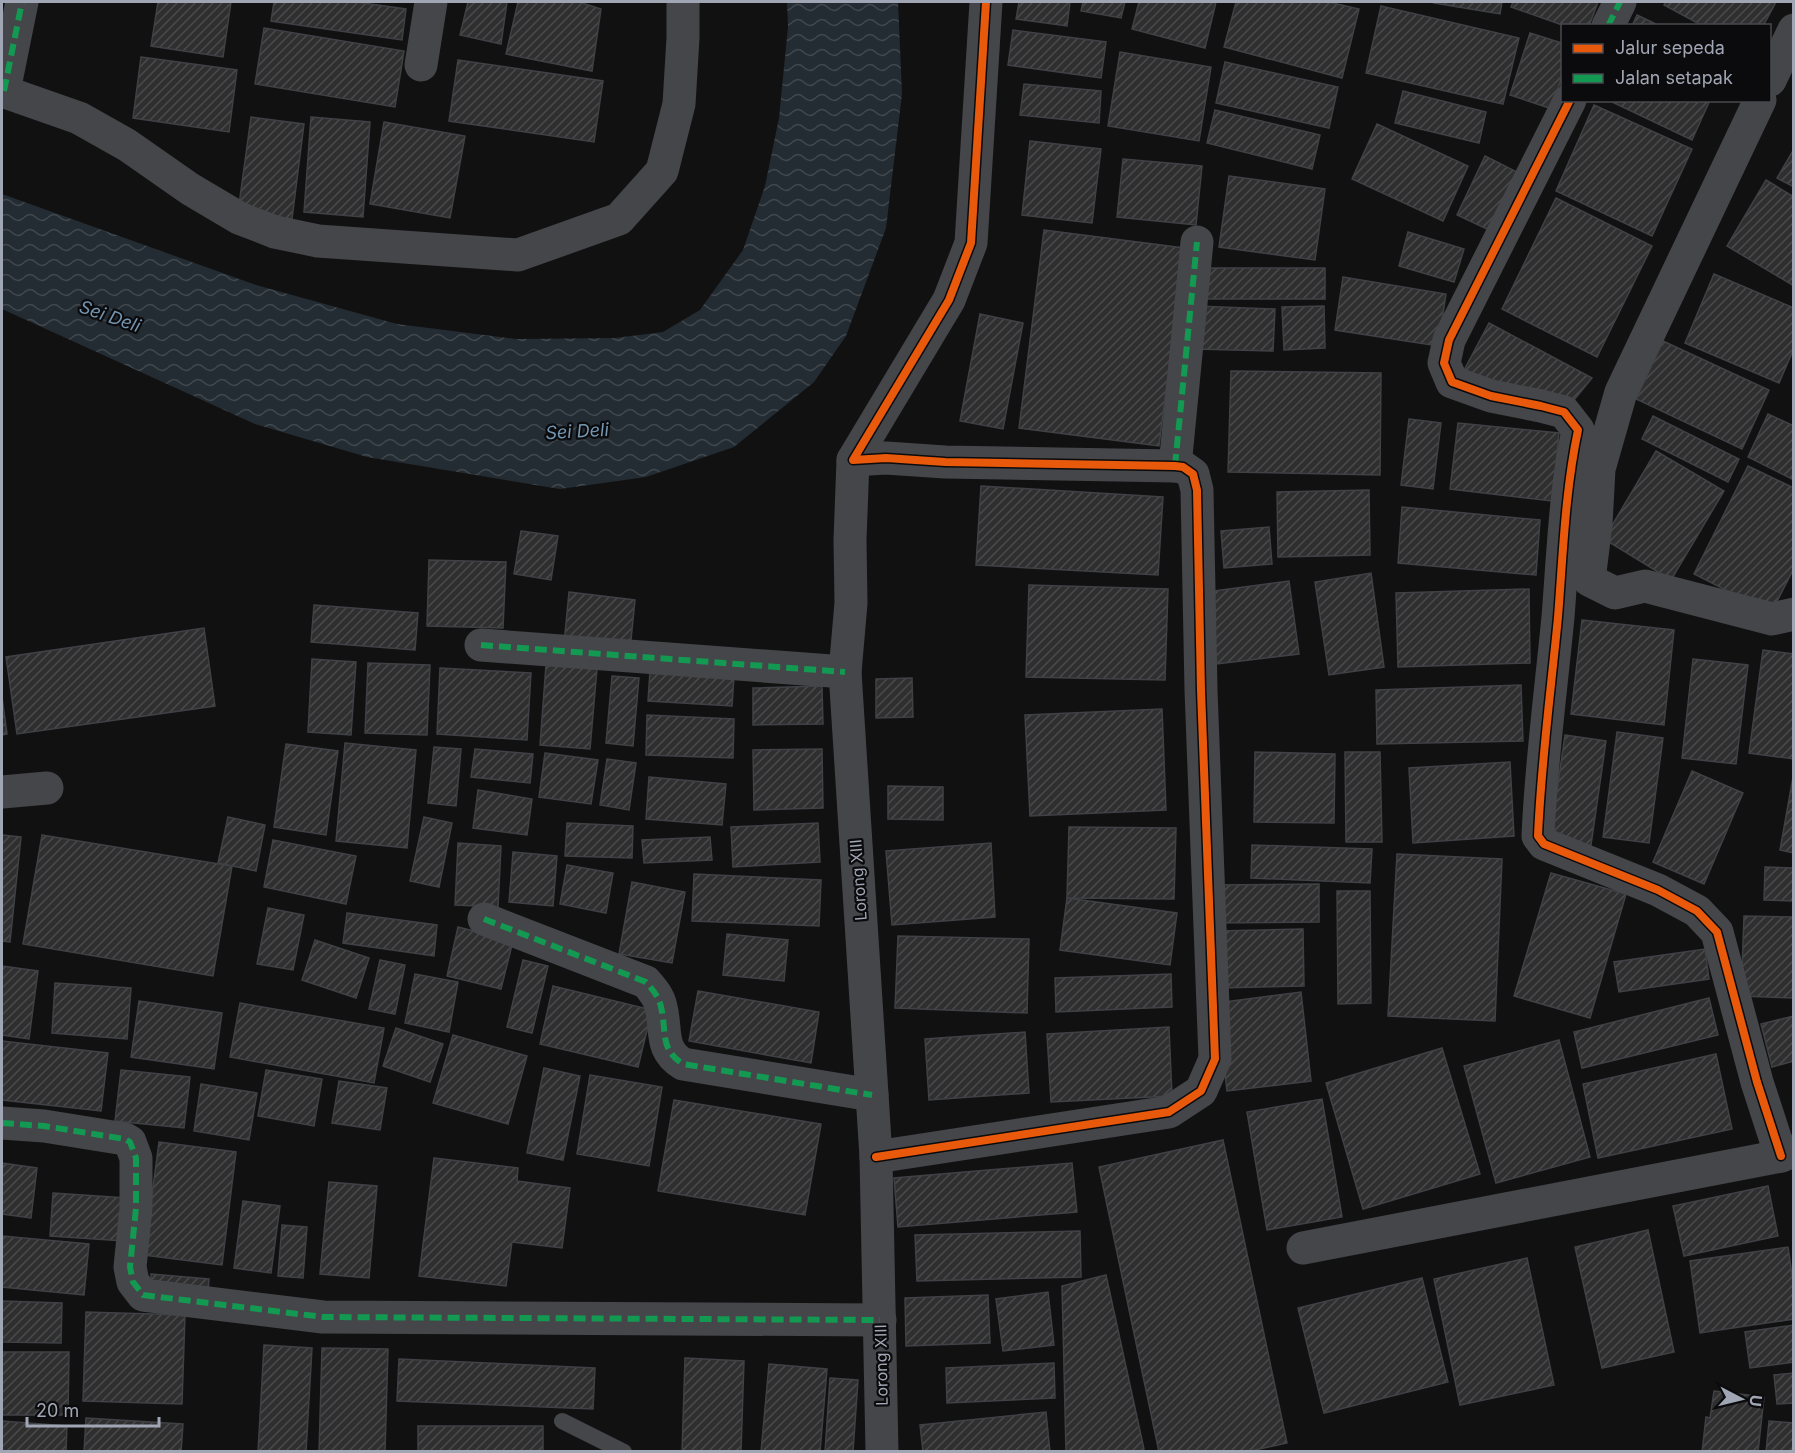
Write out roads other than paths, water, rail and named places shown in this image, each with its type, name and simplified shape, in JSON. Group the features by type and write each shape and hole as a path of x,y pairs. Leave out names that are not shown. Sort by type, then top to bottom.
{"street":[{"path":"22,2 3,91 79,118 127,145 190,189 239,218 274,232 318,241 518,255 620,219 662,171 679,104 683,2"},
{"path":"421,64 431,2"},
{"path":"854,460 949,300 971,243 986,2"},
{"path":"1609,24 1620,2"},
{"path":"1771,78 1794,30"},
{"path":"1303,1248 1787,1154 1757,1082 1717,932 1697,910 1668,895 1544,844 1538,837 1539,801 1558,618 1566,504 1578,430 1564,412 1541,405 1491,396 1452,382 1444,363 1449,340 1569,102"},
{"path":"1759,102 1621,392 1599,470 1596,524 1589,580 1615,593 1645,586 1773,619 1794,614"},
{"path":"1175,466 1197,242"},
{"path":"854,460 886,458 945,462 1175,466 1183,467 1193,474 1197,490 1201,690 1215,1059 1201,1091 1169,1112 876,1157"},
{"name":"Lorong XIII","path":"854,460 849,540 850,603 845,672 876,1157 882,1452"},
{"path":"481,645 845,672"},
{"path":"2,792 47,788"},
{"path":"484,920 646,982 655,992 661,1005 667,1050 674,1059 683,1064 872,1095"},
{"path":"2,1123 44,1126 125,1139 130,1142 136,1158 136,1198 130,1267 133,1282 143,1295 322,1317 880,1320"}],"lane":[{"path":"562,1421 624,1452"}],"water":[{"name":"Sei Deli","path":"787,2 898,2 902,94 886,228 846,336 814,382 734,447 646,477 560,489 367,457 255,424 2,309 2,194 256,285 397,324 517,339 615,338 663,332 700,310 743,250 765,186 779,118 788,27"}]}
